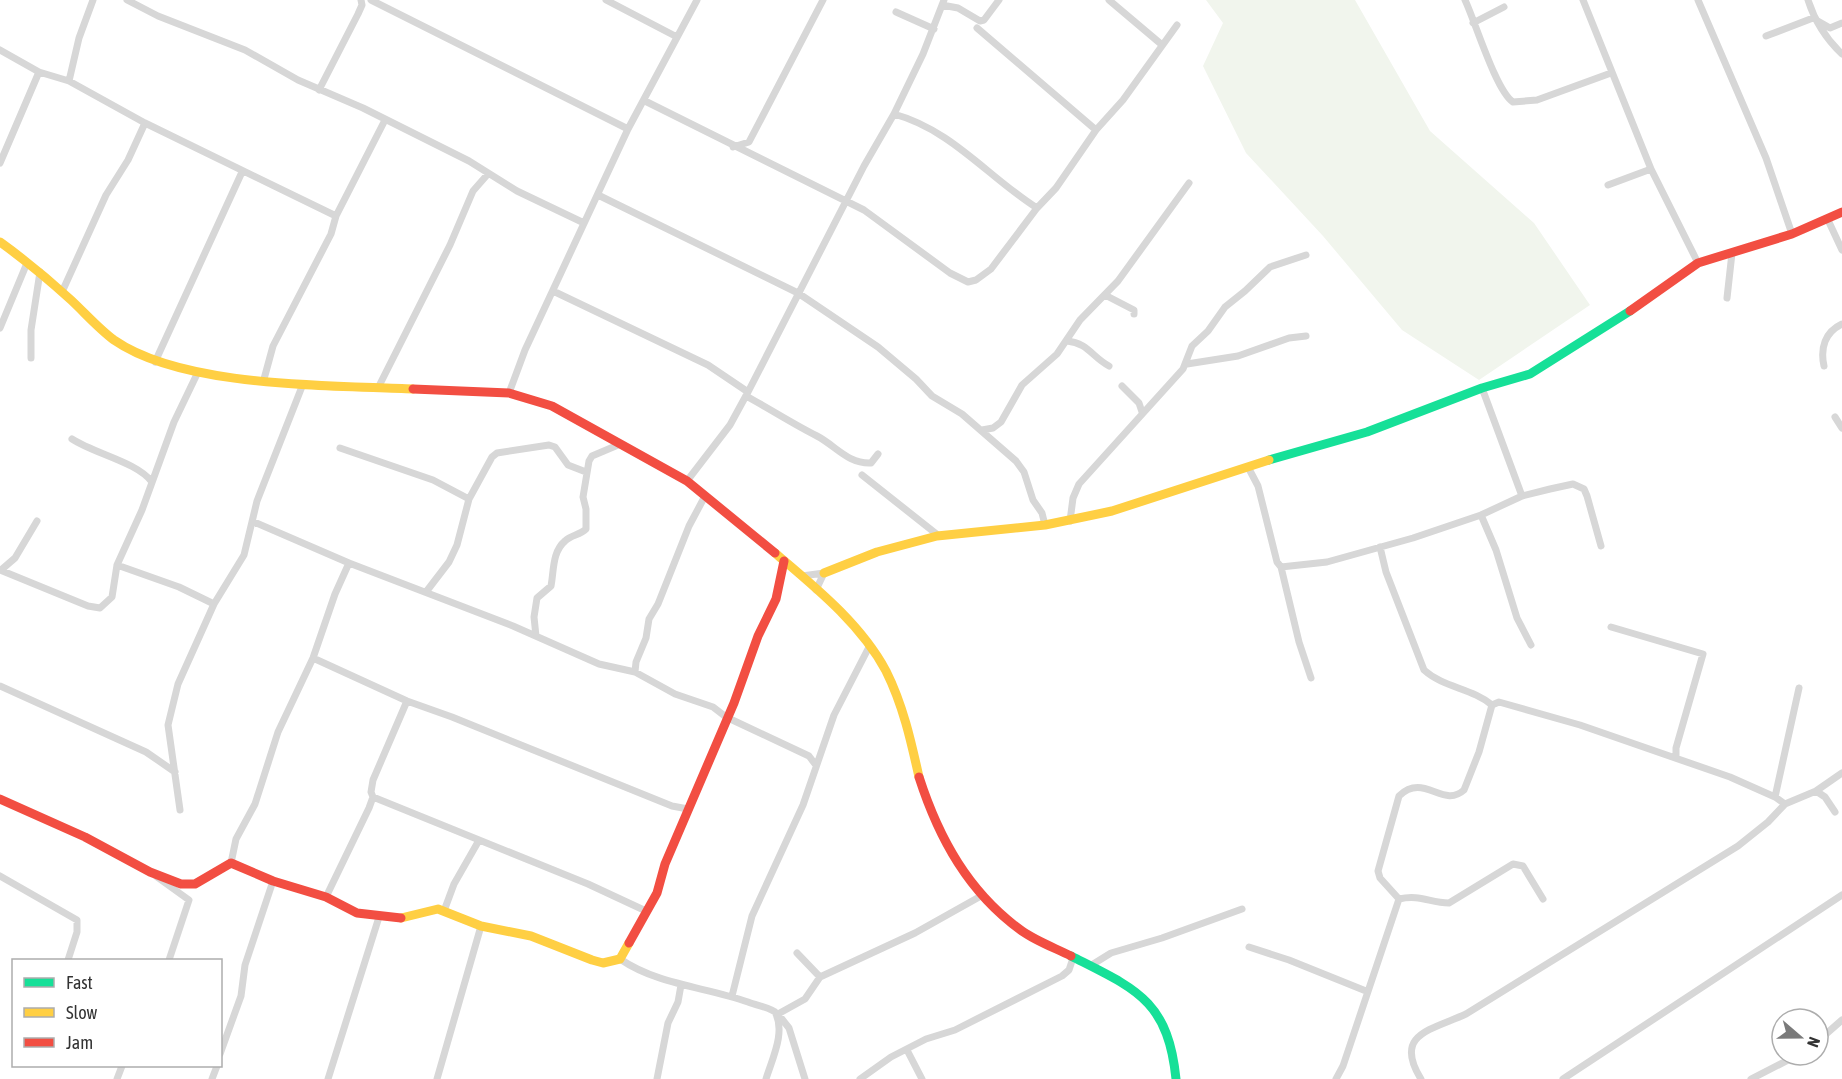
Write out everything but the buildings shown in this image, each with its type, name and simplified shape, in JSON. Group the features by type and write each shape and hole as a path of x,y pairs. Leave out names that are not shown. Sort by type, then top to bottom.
{"street":[{"path":"69,81 79,38 93,0"},
{"path":"128,0 168,21 245,50 320,90 363,108 469,161 487,175 584,223"},
{"path":"320,90 362,3 371,0 628,129"},
{"path":"606,0 677,37"},
{"path":"509,393 553,291 628,129 697,0"},
{"path":"733,147 749,141 823,0"},
{"path":"687,481 730,425 747,394 845,203 894,114 934,29 943,3 958,8 980,21 984,20 999,0"},
{"path":"1109,0 1161,44"},
{"path":"1465,0 1503,89 1514,102 1537,100 1611,73"},
{"path":"1583,0 1652,169 1698,263"},
{"path":"1698,0 1766,158 1792,234"},
{"path":"1808,0 1814,18 1825,36 1842,54"},
{"path":"1473,23 1504,7"},
{"path":"896,12 934,29"},
{"path":"1814,18 1830,28 1842,23"},
{"path":"1766,36 1814,18"},
{"path":"645,101 879,219 950,273 968,282 976,280 991,269 1036,208 1056,188 1096,130 1123,100 1161,44 1177,25"},
{"path":"977,28 1096,130"},
{"path":"0,50 39,72 69,81 145,123 178,137 242,172 282,188 336,216"},
{"path":"0,163 39,72"},
{"path":"894,114 915,121 950,141 1036,208"},
{"path":"264,379 273,346 331,234 336,216 385,120"},
{"path":"62,292 106,195 128,160 145,123"},
{"path":"1608,185 1652,169"},
{"path":"155,362 242,172"},
{"path":"378,388 450,244 473,191 487,175"},
{"path":"982,430 993,428 1001,422 1022,385 1045,367 1067,341 1080,320 1105,295 1146,244 1189,183"},
{"path":"598,195 798,293 878,347 916,379 932,396 982,430 1024,472 1033,500 1042,513 1045,525"},
{"path":"802,576 824,573 877,552 939,536 1070,521 1206,482 1366,432 1482,388 1530,374 1636,308 1698,263 1792,234 1842,212"},
{"path":"1828,220 1842,250"},
{"path":"0,242 40,272 114,340 155,362 198,372 303,384 509,393 552,406 618,445 687,481 802,576 838,610 869,647 885,670 895,692 909,729 919,779 944,842 981,896 1023,932 1124,983 1156,1011 1173,1048 1176,1079"},
{"path":"1728,298 1732,253"},
{"path":"1070,521 1073,498 1079,484 1187,364 1192,346 1208,331 1225,307 1270,267 1306,255"},
{"path":"0,328 27,263"},
{"path":"31,358 32,320 40,272"},
{"path":"553,291 708,365 795,426 818,436 851,459 871,463 878,454"},
{"path":"1105,295 1134,310 1134,314"},
{"path":"1824,366 1822,356 1827,336 1842,324"},
{"path":"1187,364 1238,357 1289,338 1306,336"},
{"path":"1067,341 1085,345 1099,360 1109,366"},
{"path":"0,570 100,608 106,605 115,590 117,565 174,422 198,372"},
{"path":"180,810 168,725 178,684 214,604 244,555 254,522 257,501 303,384"},
{"path":"1122,386 1139,403 1142,412"},
{"path":"1482,388 1522,496"},
{"path":"1835,417 1842,428"},
{"path":"990,438 993,428"},
{"path":"72,440 145,473 152,482"},
{"path":"426,592 444,568 457,545 470,499 492,457 504,451 549,445 555,447 568,465 586,472"},
{"path":"536,636 534,617 537,598 551,586 552,567 557,553 563,542 586,529 583,497 586,472 592,456 618,445"},
{"path":"340,448 433,480 470,499"},
{"path":"1248,467 1258,486 1299,642 1311,678"},
{"path":"145,473 157,468"},
{"path":"862,475 939,536"},
{"path":"1281,567 1309,566 1380,547 1481,515 1522,496 1578,485 1587,496 1601,546"},
{"path":"635,672 636,662 645,644 649,619 658,604 689,526 705,496"},
{"path":"1481,515 1496,550 1517,618 1531,645"},
{"path":"0,570 10,564 37,521"},
{"path":"254,522 349,563 536,636 591,661 635,672 675,694 713,707 726,717 809,756 815,764"},
{"path":"1380,547 1386,572 1424,670 1436,681 1478,696 1492,705 1504,702 1676,758 1775,797 1785,804"},
{"path":"620,959 657,893 665,864 751,661 762,627 776,599 784,561"},
{"path":"150,873 181,884 195,884 231,862 236,839 255,804 278,732 313,658 335,594 349,563"},
{"path":"10,564 11,575"},
{"path":"117,565 179,587 214,604"},
{"path":"816,590 824,573"},
{"path":"1611,627 1702,654 1676,748 1676,758"},
{"path":"732,996 752,916 803,805 815,764 834,715 869,647"},
{"path":"313,658 406,701 452,717 663,803 688,809"},
{"path":"623,670 636,662"},
{"path":"0,686 147,752 175,772"},
{"path":"1775,797 1799,688"},
{"path":"326,897 373,797 373,780 406,701"},
{"path":"1399,899 1380,878 1378,871 1399,796 1405,790 1420,786 1446,796 1460,794 1464,790 1479,752 1492,705"},
{"path":"809,756 820,752"},
{"path":"1421,1079 1412,1065 1409,1052 1413,1041 1423,1033 1466,1014 1738,846 1768,822 1785,804 1816,792 1842,773"},
{"path":"1816,792 1825,797 1835,812"},
{"path":"373,797 447,826 478,842 515,854 646,911"},
{"path":"0,799 85,837 150,873 189,900 169,959"},
{"path":"444,911 454,884 474,854 478,842"},
{"path":"231,862 273,881 326,897 345,908 379,917 420,916 432,908 481,926 531,936 591,960 603,963 620,959 643,973 681,985 732,996 776,1012 789,1028 805,1079"},
{"path":"1399,899 1424,897 1438,903 1449,903 1513,864 1523,866 1543,899"},
{"path":"0,876 77,920 77,932 68,959"},
{"path":"222,1048 241,996 245,965 273,881"},
{"path":"776,1012 805,999 814,981 820,977 907,937 981,896"},
{"path":"1563,1079 1842,896"},
{"path":"1336,1079 1343,1066 1366,991 1399,899"},
{"path":"1089,966 1111,953 1162,938 1242,909"},
{"path":"328,1079 379,917"},
{"path":"437,1079 481,926"},
{"path":"1249,947 1289,960 1366,991"},
{"path":"797,953 820,977"},
{"path":"860,1079 907,1050 1062,976 1069,970 1073,958"},
{"path":"657,1079 668,1023 678,1002 681,985"},
{"path":"766,1079 776,1051 778,1018 776,1012"},
{"path":"1830,1030 1842,1020"},
{"path":"907,1050 922,1079"},
{"path":"1751,1079 1774,1067"}],"shaded area":[{"path":"1206,0 1355,0 1430,131 1534,223 1590,305 1479,380 1402,330 1323,236 1246,153 1203,66 1223,23"}],"traffic: fast":[{"path":"1269,460 1367,432 1482,388 1530,374 1630,311"},
{"path":"1071,956 1114,978 1145,1000 1165,1031 1172,1052 1176,1079"}],"traffic: slow":[{"path":"0,242 54,285 108,336 143,356 217,376 300,384 413,389"},
{"path":"824,573 877,552 937,536 1045,525 1112,511 1269,460"},
{"path":"775,553 836,607 876,654 886,671 902,710 919,777"},
{"path":"401,918 438,909 481,926 531,936 603,963 620,959 629,943"}],"traffic: jam":[{"path":"1630,311 1698,263 1792,234 1842,212"},
{"path":"413,389 509,393 552,406 687,481 775,553"},
{"path":"629,943 657,893 665,864 734,703 758,636 776,599 784,561"},
{"path":"919,777 946,843 971,882 986,900 1022,931 1071,956"},
{"path":"0,799 85,837 150,872 181,884 195,884 231,863 273,881 326,897 357,913 401,918"}]}
